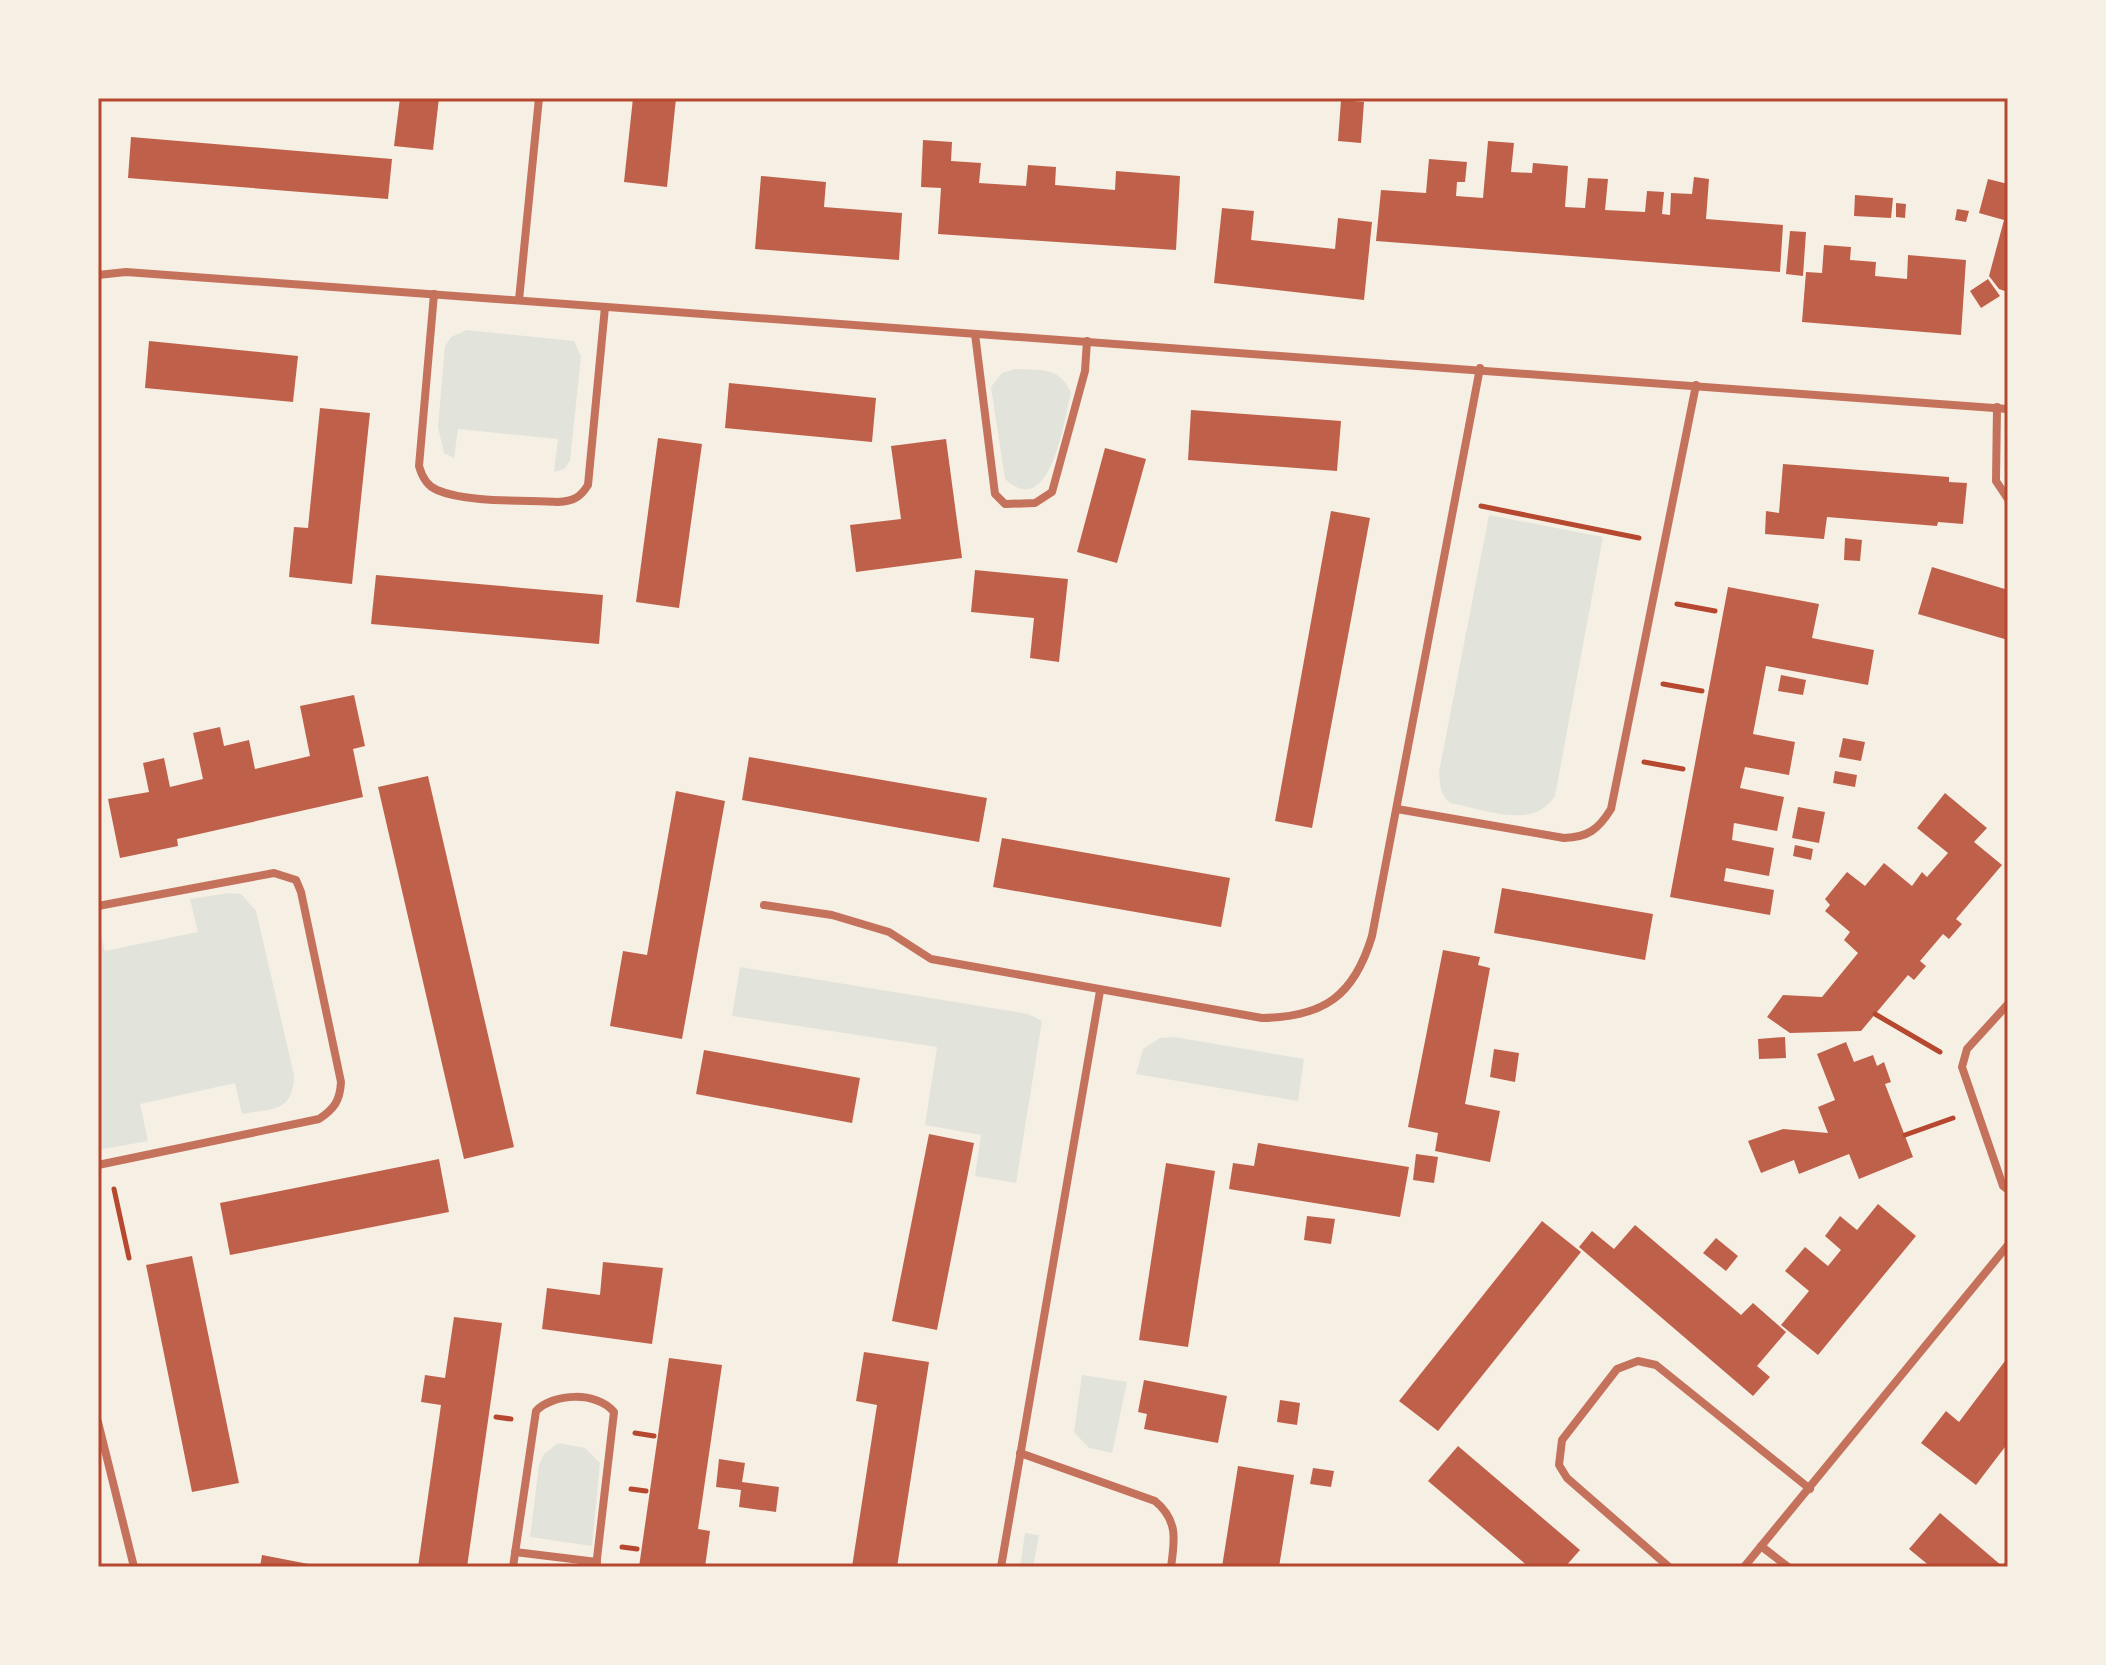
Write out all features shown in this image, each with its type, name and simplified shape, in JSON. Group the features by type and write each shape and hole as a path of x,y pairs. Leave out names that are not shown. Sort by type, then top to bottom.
{"street":[{"path":"519,300 539,98"},
{"path":"98,275 126,272 1480,368 2008,409"},
{"path":"434,294 419,466 423,479 435,490 468,496 558,502 573,501 582,495 588,485 605,307"},
{"path":"975,334 995,494 1005,504 1035,503 1052,492 1085,371 1087,341"},
{"path":"764,905 832,915 889,932 931,959 1262,1018 1291,1018 1319,1010 1344,992 1359,974 1372,936 1480,368"},
{"path":"1397,809 1579,838 1592,833 1611,809 1696,385"},
{"path":"1997,407 1996,481 2001,495 2008,499"},
{"path":"98,906 274,873 296,880 341,1082 340,1098 332,1110 319,1119 98,1165"},
{"path":"1001,1567 1100,991"},
{"path":"2008,1004 1967,1049 1963,1065 2003,1186 2008,1190"},
{"path":"1744,1567 2008,1245"},
{"path":"1669,1567 1567,1478 1559,1465 1562,1440 1617,1369 1638,1361 1656,1365 1810,1489"},
{"path":"513,1567 515,1552 536,1411 548,1400 570,1397 601,1402 612,1409 616,1420 597,1565 515,1552"},
{"path":"98,1422 134,1567"},
{"path":"1020,1453 1155,1501 1170,1514 1174,1525 1171,1567"},
{"path":"1761,1546 1788,1567"}],"path":[{"path":"1480,506 1664,543"},
{"path":"1653,600 1715,611"},
{"path":"1636,680 1702,691"},
{"path":"1621,758 1683,769"},
{"path":"1875,1014 1963,1065"},
{"path":"1905,1135 1976,1110"},
{"path":"109,1163 129,1258"}],"shaded area":[{"path":"467,330 574,341 581,356 570,461 564,469 554,472 558,439 458,429 454,458 444,453 438,427 445,346 451,337"},
{"path":"1015,369 1055,374 1067,384 1071,393 1053,462 1044,478 1034,487 1021,489 1005,479 991,387 1002,373"},
{"path":"1489,515 1603,537 1555,796 1546,807 1521,815 1493,813 1450,803 1442,793 1439,772"},
{"path":"241,894 256,911 294,1075 290,1096 272,1109 242,1114 235,1083 140,1104 148,1141 98,1150 98,925 105,951 198,932 190,899"},
{"path":"740,967 1028,1014 1042,1021 1016,1183 975,1176 981,1135 925,1125 937,1047 732,1016"},
{"path":"1174,1037 1304,1059 1298,1101 1136,1074 1143,1049 1160,1038"},
{"path":"1082,1375 1127,1382 1112,1453 1089,1448 1074,1432"},
{"path":"558,1443 585,1448 600,1463 592,1546 530,1537 539,1465 544,1454"},
{"path":"1025,1533 1039,1535 1033,1567 1020,1567"}],"building":[{"path":"400,98 439,98 433,150 394,146"},
{"path":"633,98 676,98 667,187 624,182"},
{"path":"1341,100 1364,102 1361,143 1338,141"},
{"path":"131,137 392,159 388,199 128,178"},
{"path":"923,140 952,142 951,161 981,163 979,183 1026,186 1028,165 1056,167 1055,185 1115,190 1116,171 1180,176 1176,250 938,234 941,188 921,187"},
{"path":"1488,141 1514,143 1511,172 1532,173 1533,163 1568,166 1565,207 1585,208 1588,178 1608,179 1605,210 1645,212 1647,191 1664,192 1662,214 1670,215 1671,193 1692,194 1694,177 1709,179 1706,219 1783,225 1780,272 1376,241 1381,190 1426,193 1429,159 1467,162 1465,182 1457,182 1456,196 1483,198"},
{"path":"761,176 826,182 824,207 902,213 899,260 755,249"},
{"path":"1988,179 2008,184 2008,292 1999,289 1989,276 2004,220 1979,213"},
{"path":"1855,195 1893,198 1891,218 1854,216"},
{"path":"1896,203 1906,204 1905,218 1896,217"},
{"path":"1222,208 1254,211 1251,240 1335,249 1338,218 1372,222 1364,300 1214,283"},
{"path":"1957,209 1969,211 1966,222 1955,220"},
{"path":"1790,231 1806,232 1803,276 1786,274"},
{"path":"1824,245 1851,247 1850,260 1876,262 1875,276 1907,279 1908,255 1966,260 1961,335 1802,322 1806,272 1822,273"},
{"path":"1988,279 2000,296 1981,308 1970,291"},
{"path":"149,341 298,356 293,402 145,388"},
{"path":"729,383 876,398 872,442 725,428"},
{"path":"320,408 370,413 352,584 289,577 294,527 308,528"},
{"path":"1191,410 1341,421 1337,471 1188,460"},
{"path":"658,438 702,444 679,608 636,602"},
{"path":"946,439 962,558 856,572 850,525 901,519 891,446"},
{"path":"1105,448 1146,459 1117,563 1077,552"},
{"path":"1783,464 1949,477 1949,482 1967,483 1963,524 1938,522 1937,526 1827,517 1824,539 1765,534 1766,511 1779,513"},
{"path":"1331,511 1370,518 1312,828 1275,821"},
{"path":"1845,538 1862,540 1860,561 1844,560"},
{"path":"1932,567 2008,590 2008,640 1918,614"},
{"path":"975,570 1068,579 1059,662 1030,658 1034,618 971,612"},
{"path":"376,575 603,595 599,644 371,624"},
{"path":"1728,587 1819,604 1812,638 1874,650 1868,685 1766,666 1753,734 1795,742 1789,775 1745,767 1740,788 1784,797 1777,831 1734,823 1732,840 1774,848 1769,876 1726,868 1724,881 1774,890 1770,915 1670,897"},
{"path":"1781,675 1806,680 1803,695 1778,691"},
{"path":"354,695 365,746 353,749 363,797 177,839 178,846 120,858 108,799 149,792 143,763 164,758 170,787 203,779 193,733 220,727 224,746 249,740 255,769 310,756 300,706"},
{"path":"1843,738 1865,742 1861,761 1839,757"},
{"path":"749,757 987,798 979,842 742,800"},
{"path":"1835,771 1857,775 1855,787 1833,783"},
{"path":"428,776 514,1147 464,1159 378,787"},
{"path":"676,791 725,801 682,1039 610,1026 623,951 647,955"},
{"path":"1945,793 1987,828 1974,842 2002,865 1956,919 1962,924 1949,939 1943,934 1920,961 1926,966 1914,980 1908,975 1861,1031 1790,1033 1767,1017 1783,995 1822,997 1858,953 1844,940 1850,932 1825,911 1830,905 1825,899 1847,872 1865,886 1884,863 1912,886 1922,872 1927,877 1948,853 1917,828"},
{"path":"1798,807 1825,812 1819,843 1792,838"},
{"path":"1002,838 1230,878 1221,927 993,887"},
{"path":"1795,845 1813,849 1811,860 1793,856"},
{"path":"1502,888 1653,914 1645,960 1494,933"},
{"path":"1443,950 1480,957 1478,965 1490,968 1465,1104 1500,1111 1490,1162 1435,1151 1438,1133 1408,1127"},
{"path":"1785,1037 1786,1058 1759,1059 1758,1039"},
{"path":"1846,1042 1854,1062 1873,1055 1877,1066 1884,1062 1891,1082 1885,1084 1913,1157 1859,1179 1849,1154 1799,1174 1794,1160 1761,1173 1748,1141 1783,1129 1828,1133 1818,1107 1835,1100 1817,1054"},
{"path":"1494,1049 1519,1053 1515,1082 1490,1077"},
{"path":"704,1050 860,1078 852,1123 696,1094"},
{"path":"929,1134 974,1143 937,1330 892,1321"},
{"path":"1258,1143 1409,1167 1400,1217 1229,1189 1233,1163 1254,1166"},
{"path":"1416,1154 1438,1157 1434,1183 1413,1180"},
{"path":"439,1159 449,1212 230,1255 220,1203"},
{"path":"1166,1163 1215,1171 1188,1347 1139,1340"},
{"path":"1878,1204 1916,1236 1818,1355 1781,1325 1809,1291 1785,1271 1805,1247 1828,1266 1841,1250 1825,1236 1840,1216 1857,1230"},
{"path":"1307,1216 1335,1219 1331,1244 1304,1240"},
{"path":"1542,1221 1581,1252 1438,1431 1399,1401"},
{"path":"1635,1225 1741,1315 1753,1303 1786,1332 1757,1366 1770,1377 1753,1396 1579,1247 1592,1231 1614,1249"},
{"path":"1716,1238 1738,1256 1726,1271 1703,1253"},
{"path":"192,1256 239,1483 192,1492 146,1265"},
{"path":"603,1262 663,1268 652,1344 542,1329 547,1288 600,1295"},
{"path":"454,1317 502,1323 467,1567 418,1567 441,1405 421,1402 425,1375 445,1378"},
{"path":"864,1352 929,1362 897,1567 852,1567 877,1405 856,1401"},
{"path":"2008,1357 2008,1443 1976,1485 1921,1443 1946,1411 1959,1422"},
{"path":"669,1358 722,1365 698,1529 710,1531 705,1567 639,1567"},
{"path":"1144,1380 1227,1396 1218,1443 1144,1429 1147,1414 1138,1412"},
{"path":"1280,1400 1300,1403 1297,1425 1277,1422"},
{"path":"1458,1446 1580,1550 1565,1567 1529,1567 1428,1481"},
{"path":"719,1459 745,1463 742,1482 779,1487 776,1512 739,1507 741,1490 716,1487"},
{"path":"1238,1466 1294,1475 1279,1567 1222,1567"},
{"path":"1313,1468 1334,1471 1331,1487 1310,1484"},
{"path":"1940,1513 2002,1566 2008,1559 2008,1567 1931,1567 1909,1549"},
{"path":"262,1555 319,1566 319,1567 260,1567"}]}
